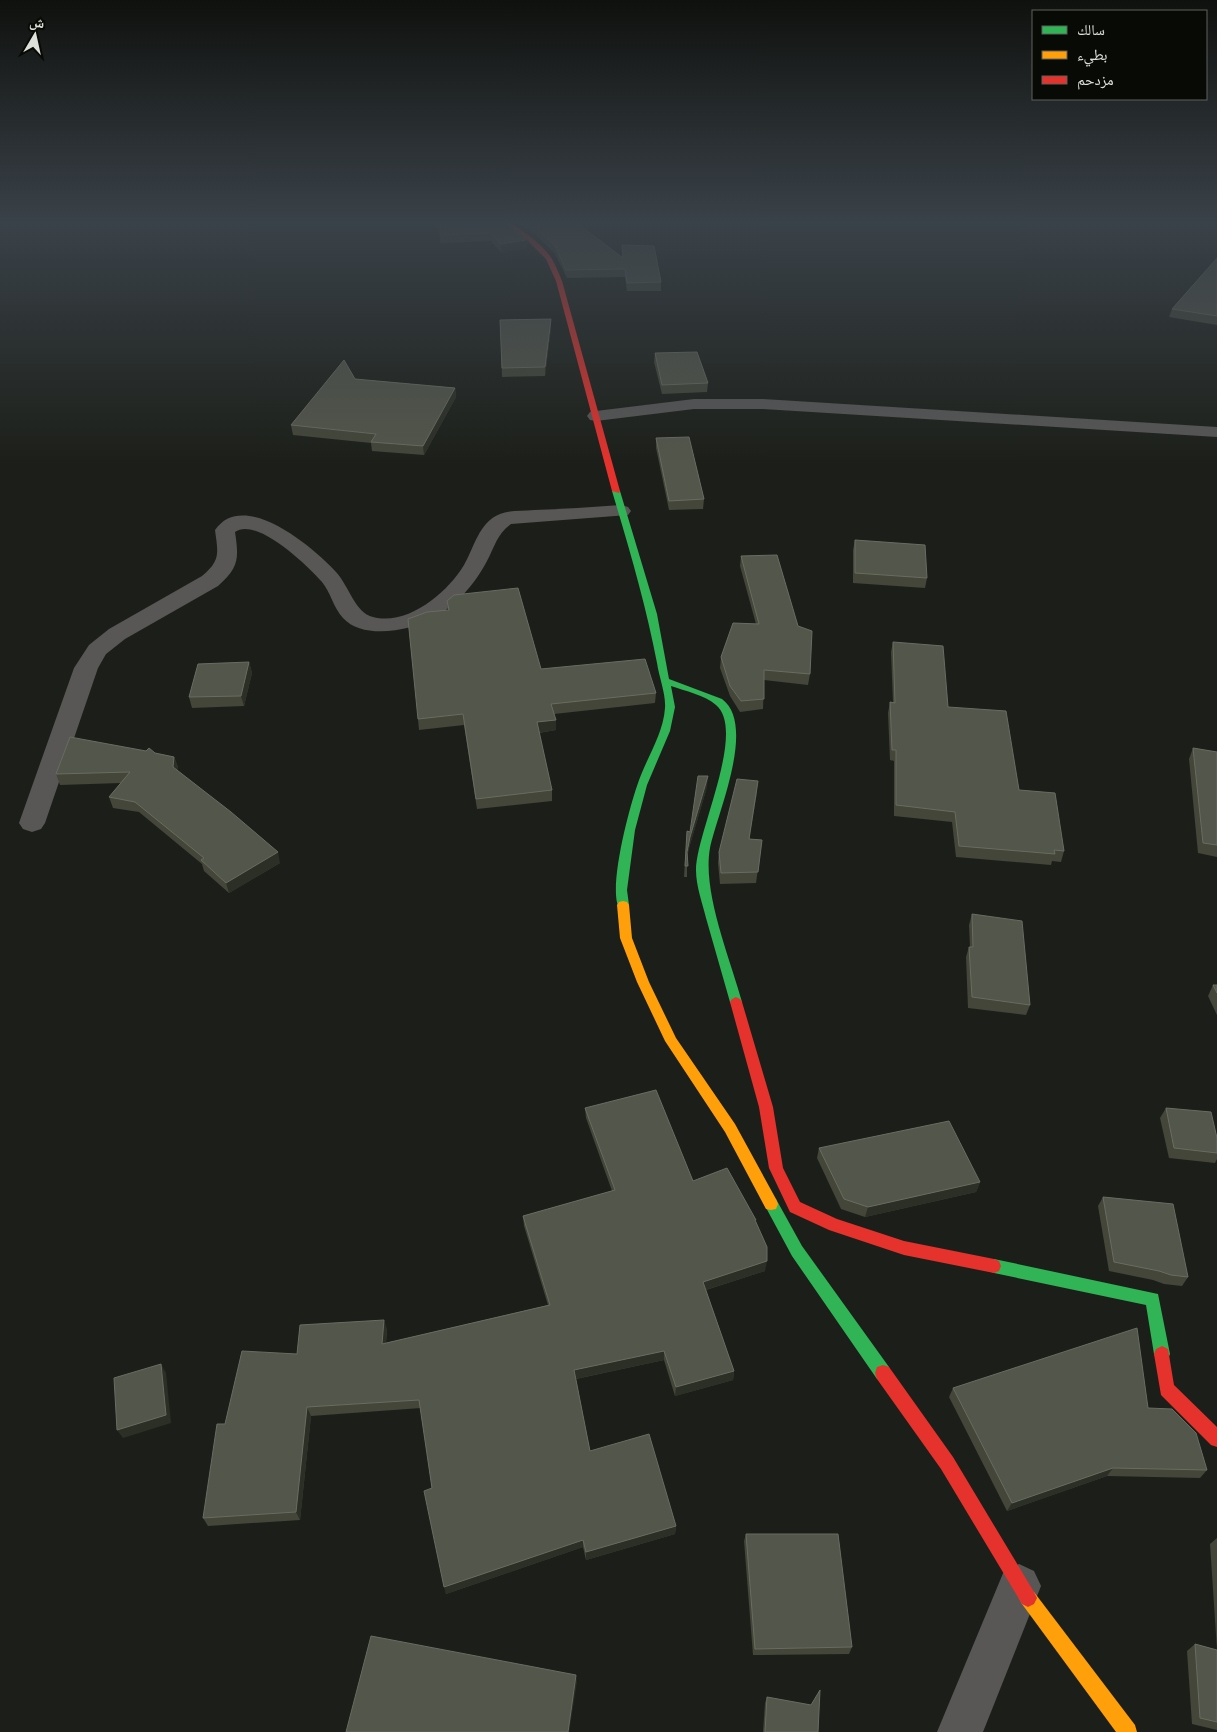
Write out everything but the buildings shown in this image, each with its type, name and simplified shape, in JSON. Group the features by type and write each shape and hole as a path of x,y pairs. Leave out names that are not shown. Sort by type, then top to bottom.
{"street":[{"path":"565,303 621,511 652,614 670,708 665,731 642,785 630,830 621,890 626,938 643,982 670,1040 730,1128 797,1251 947,1464 1019,1586 1128,1732"},
{"path":"596,416 694,404 763,404 1217,432"},
{"path":"32,823 86,668 97,650 117,634 210,581 223,570 228,561 229,547 225,530 229,524 242,520 251,521 281,536 321,568 337,586 344,604 354,617 378,625 403,622 431,612 450,594 472,568 486,535 506,518 621,511"},
{"path":"666,681 721,703 729,717 732,736 727,771 716,803 702,863 706,897 766,1107 776,1168 795,1207 834,1225 904,1248 1153,1298 1167,1389 1217,1439"},
{"path":"960,1732 1019,1586"}],"traffic: fast":[{"path":"616,491 652,614 670,707 665,731 642,785 630,830 621,890 623,905"},
{"path":"666,681 719,701 729,719 731,737 729,758 705,845 702,870 707,902 736,1002"},
{"path":"771,1204 797,1251 883,1373"},
{"path":"994,1266 1153,1299 1162,1354"}],"traffic: slow":[{"path":"623,905 626,938 643,982 671,1041 730,1128 771,1204"},
{"path":"1028,1598 1128,1732"}],"traffic: jam":[{"path":"565,303 616,491"},
{"path":"736,1002 766,1107 776,1168 795,1207 834,1225 904,1248 994,1266"},
{"path":"1162,1354 1167,1389 1217,1439"},
{"path":"883,1373 947,1463 1028,1598"}]}
